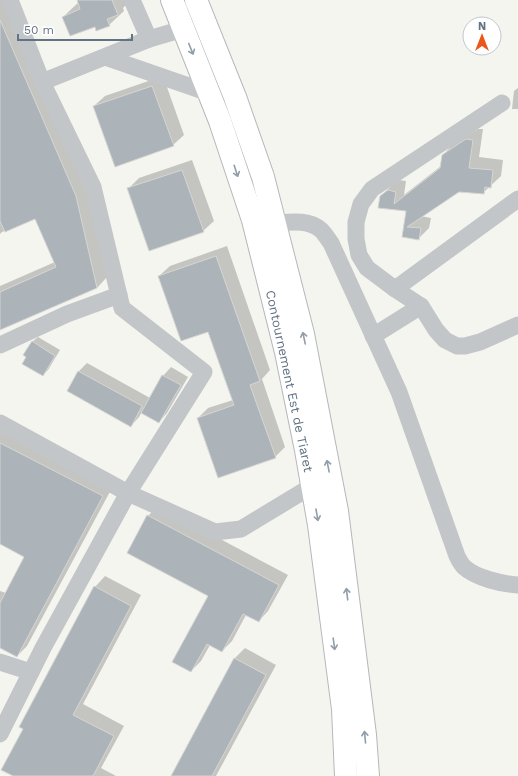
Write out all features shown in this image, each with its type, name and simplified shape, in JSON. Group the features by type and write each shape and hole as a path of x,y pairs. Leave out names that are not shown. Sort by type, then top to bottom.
{"highway":[{"name":"Contournement Est de Tiaret","path":"172,0 220,121 253,220 286,352 319,525 343,709 346,776"},
{"name":"Contournement Est de Tiaret","path":"196,0 235,97 263,177 303,334 336,511 365,735 368,776"}],"street":[{"path":"0,734 31,672 128,493 204,372 122,308 93,187 42,82 10,0"},
{"path":"132,0 149,39"},
{"path":"42,82 149,39 183,29"},
{"path":"105,57 209,93"},
{"path":"502,103 372,189 361,204 356,222 356,239 359,255 367,268 421,306 436,330 445,340 457,346 465,346 480,342 518,325"},
{"path":"395,289 518,199"},
{"path":"275,223 297,221 309,223 321,230 331,243 399,392 457,556 464,567 483,577 503,584 518,585"},
{"path":"0,345 67,314 119,294"},
{"path":"373,336 421,306"},
{"path":"0,423 128,493 215,532 241,529 312,486"},
{"path":"0,662 31,672"}],"building":[{"path":"77,0 112,0 118,15 107,19 110,26 96,31 95,27 70,36 62,17 80,9"},
{"path":"0,20 76,196 97,288 0,330 0,292 56,267 35,219 5,232 0,221"},
{"path":"152,86 174,146 115,167 93,106"},
{"path":"466,139 473,140 469,168 493,170 491,188 485,187 484,194 459,192 407,227 421,228 419,240 402,237 406,211 378,208 380,196 388,190 396,192 394,204 440,168 442,155"},
{"path":"182,170 204,232 149,251 127,188"},
{"path":"216,256 260,381 250,385 276,458 218,478 197,418 234,405 208,332 181,341 158,276"},
{"path":"32,341 55,356 43,376 22,364 26,357 23,355"},
{"path":"78,371 142,406 131,427 67,391"},
{"path":"162,375 181,385 159,423 141,413"},
{"path":"0,443 103,496 17,657 0,648 0,603 24,557 0,544"},
{"path":"147,515 279,585 259,622 243,614 222,652 207,644 191,672 172,662 208,596 127,553"},
{"path":"94,586 131,606 73,715 114,736 93,776 13,776 1,770 23,729 19,727"},
{"path":"234,658 266,675 212,776 171,776"}]}
